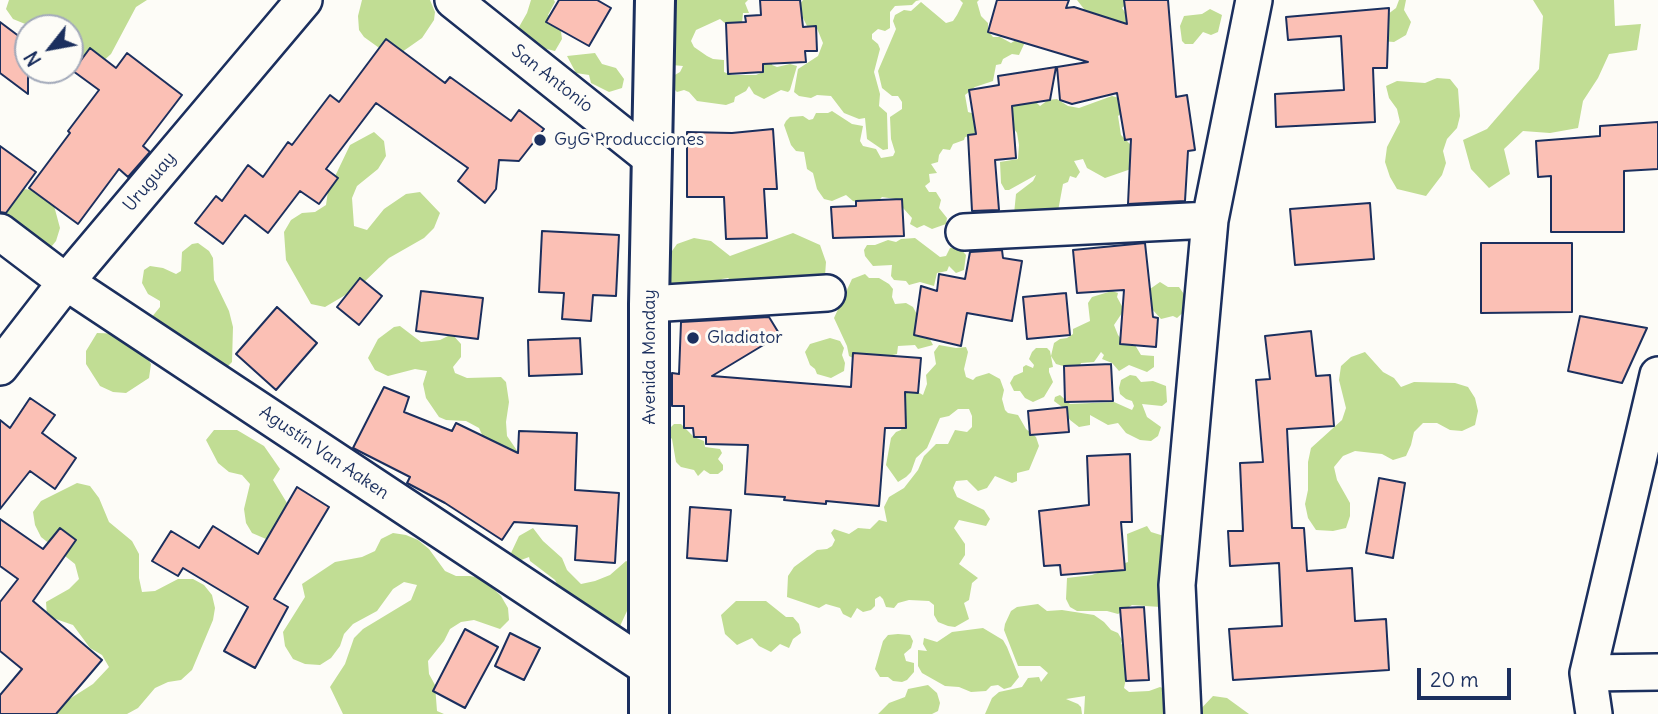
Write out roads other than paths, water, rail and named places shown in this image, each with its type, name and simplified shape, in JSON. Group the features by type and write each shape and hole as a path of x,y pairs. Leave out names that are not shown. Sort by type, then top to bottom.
{"main road":[{"name":"Avenida Monday","path":"649,714 649,304 655,0"}],"street":[{"name":"Uruguay","path":"0,367 66,282 303,0"},
{"name":"San Antonio","path":"453,0 651,158"},
{"path":"1183,714 1177,585 1210,220 1254,0"},
{"path":"964,232 1210,220"},
{"name":"Agustín Van Aaken","path":"0,232 66,282 650,669"},
{"path":"649,304 827,293"},
{"path":"1594,714 1588,673 1658,375"},
{"path":"1588,673 1658,672"}],"place":[{"name":"GyG Producciones","path":"540,140"},
{"name":"Gladiator","path":"693,338"}]}
